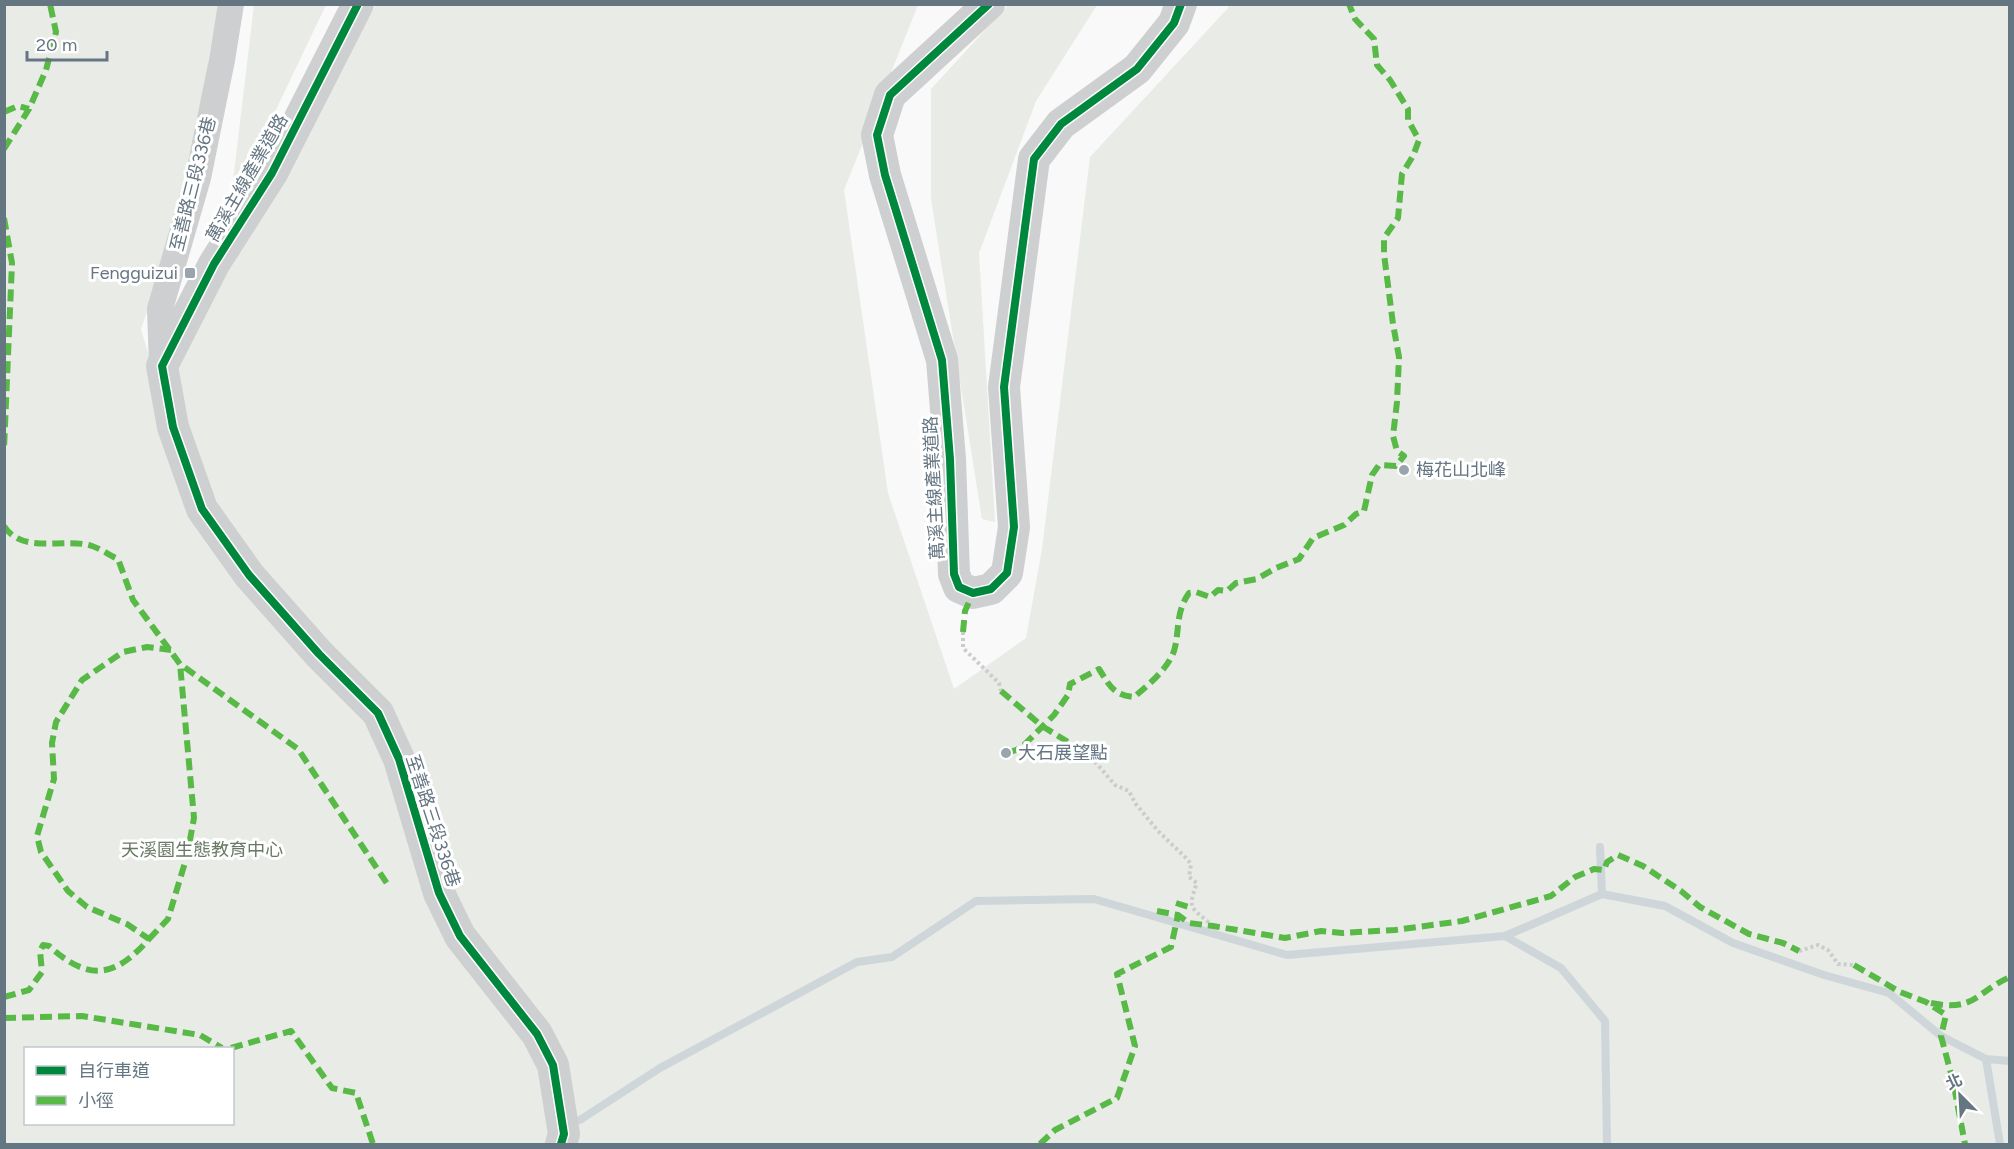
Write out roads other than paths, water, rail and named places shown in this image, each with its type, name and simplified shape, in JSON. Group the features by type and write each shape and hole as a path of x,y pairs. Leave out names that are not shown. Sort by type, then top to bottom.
{"street":[{"name":"至善路三段336巷","path":"231,4 198,178 160,309 162,366 173,428 202,509 249,575 319,654 378,713 399,759 439,893 460,936 537,1034 553,1065 564,1134 561,1144"},
{"name":"萬溪主線產業道路","path":"162,366 214,264 272,172 358,4"},
{"name":"萬溪主線產業道路","path":"989,4 890,95 877,135 885,175 942,360 950,459 954,574 959,587 973,593 991,589 1006,573 1012,549 1014,527 1004,387 1034,159 1060,124 1137,69 1174,23 1181,4"}],"waterway":[{"path":"1600,847 1602,894"},
{"path":"580,1120 660,1068 857,962 892,957 976,901 1094,899 1287,955 1505,936 1602,894 1665,906 1733,943 1824,975 1889,993 1941,1036 1986,1059 2010,1061"},
{"path":"1505,936 1561,968 1605,1021 1607,1144"},
{"path":"1986,1059 2000,1144"}],"place":[{"name":"Fengguizui","path":"190,273"},
{"name":"梅花山北峰","path":"1404,470"},
{"name":"大石展望點","path":"1006,753"}],"park label":[{"name":"天溪園生態教育中心","path":"202,850"}]}
